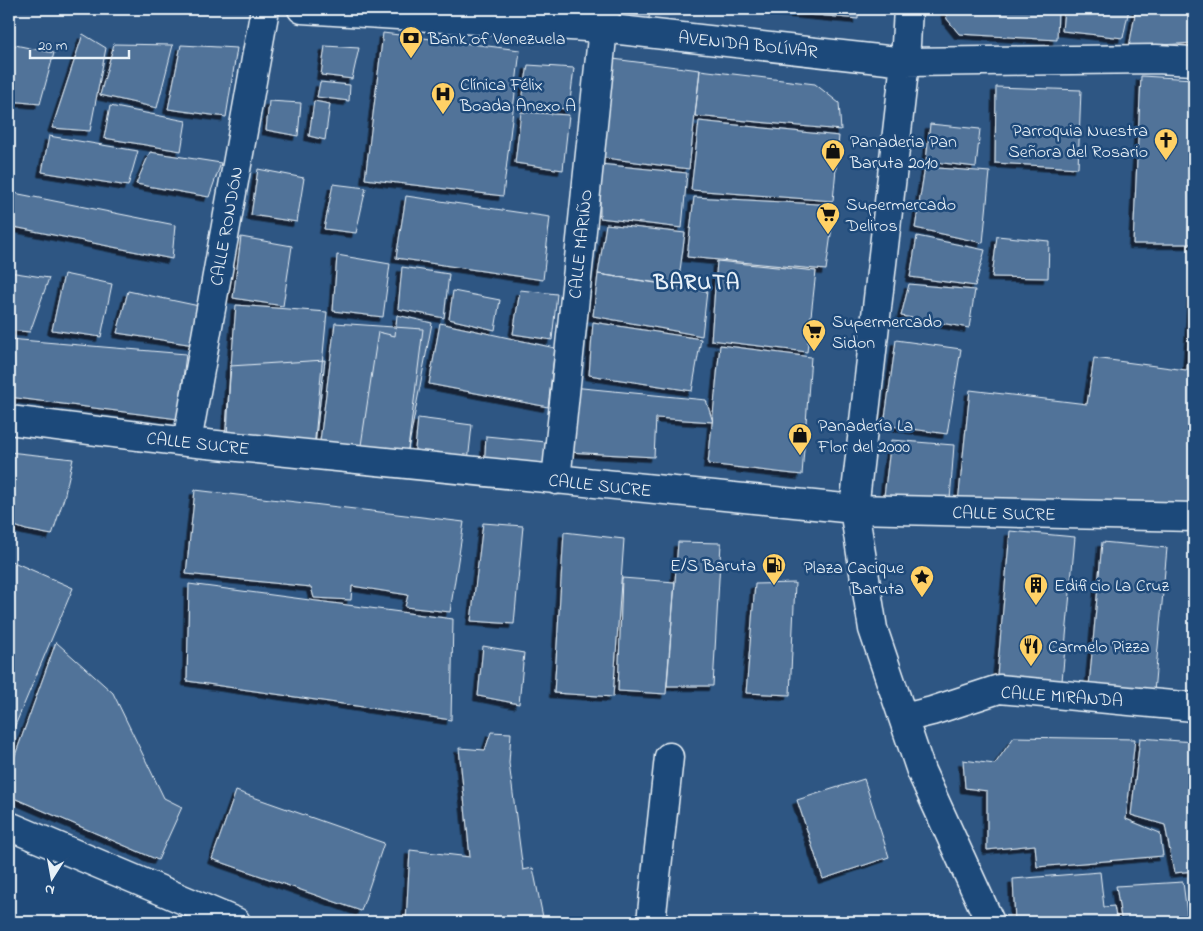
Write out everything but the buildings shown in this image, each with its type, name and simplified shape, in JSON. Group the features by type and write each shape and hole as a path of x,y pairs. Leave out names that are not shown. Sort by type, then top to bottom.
{"street":[{"name":"CALLE RONDÓN","path":"187,442 265,9"},
{"name":"AVENIDA BOLÍVAR","path":"302,9 603,18 905,62 1156,59 1194,61"},
{"path":"908,9 905,62 854,509 874,629 921,771 990,922"},
{"name":"CALLE MARIÑO","path":"556,480 603,18"},
{"name":"CALLE SUCRE","path":"9,420 187,442 854,509 1194,517"},
{"name":"CALLE MIRANDA","path":"904,718 999,689 1194,707"},
{"path":"652,922 669,757"},
{"path":"9,826 236,922"}],"shaded area":[{"path":"9,9 1194,9 1194,922 244,922 9,827"}],"place":[{"name":"Bank of Venezuela","path":"411,59"},
{"name":"Clínica Félix Boada Anexo A","path":"443,115"},
{"name":"Parroquia Nuestra Señora del Rosario","path":"1166,161"},
{"name":"Panaderia Pan Baruta 2010","path":"833,172"},
{"name":"Supermercado Deliros","path":"828,235"},
{"name":"Supermercado Sidon","path":"814,352"},
{"name":"Panadería La Flor del 2000","path":"800,456"},
{"name":"E/S Baruta","path":"774,586"},
{"name":"Plaza Cacique Baruta","path":"922,598"},
{"name":"Edificio La Cruz","path":"1036,606"},
{"name":"Carmelo Pizza","path":"1031,667"}],"district":[{"name":"BARUTA","path":"697,281"}]}
